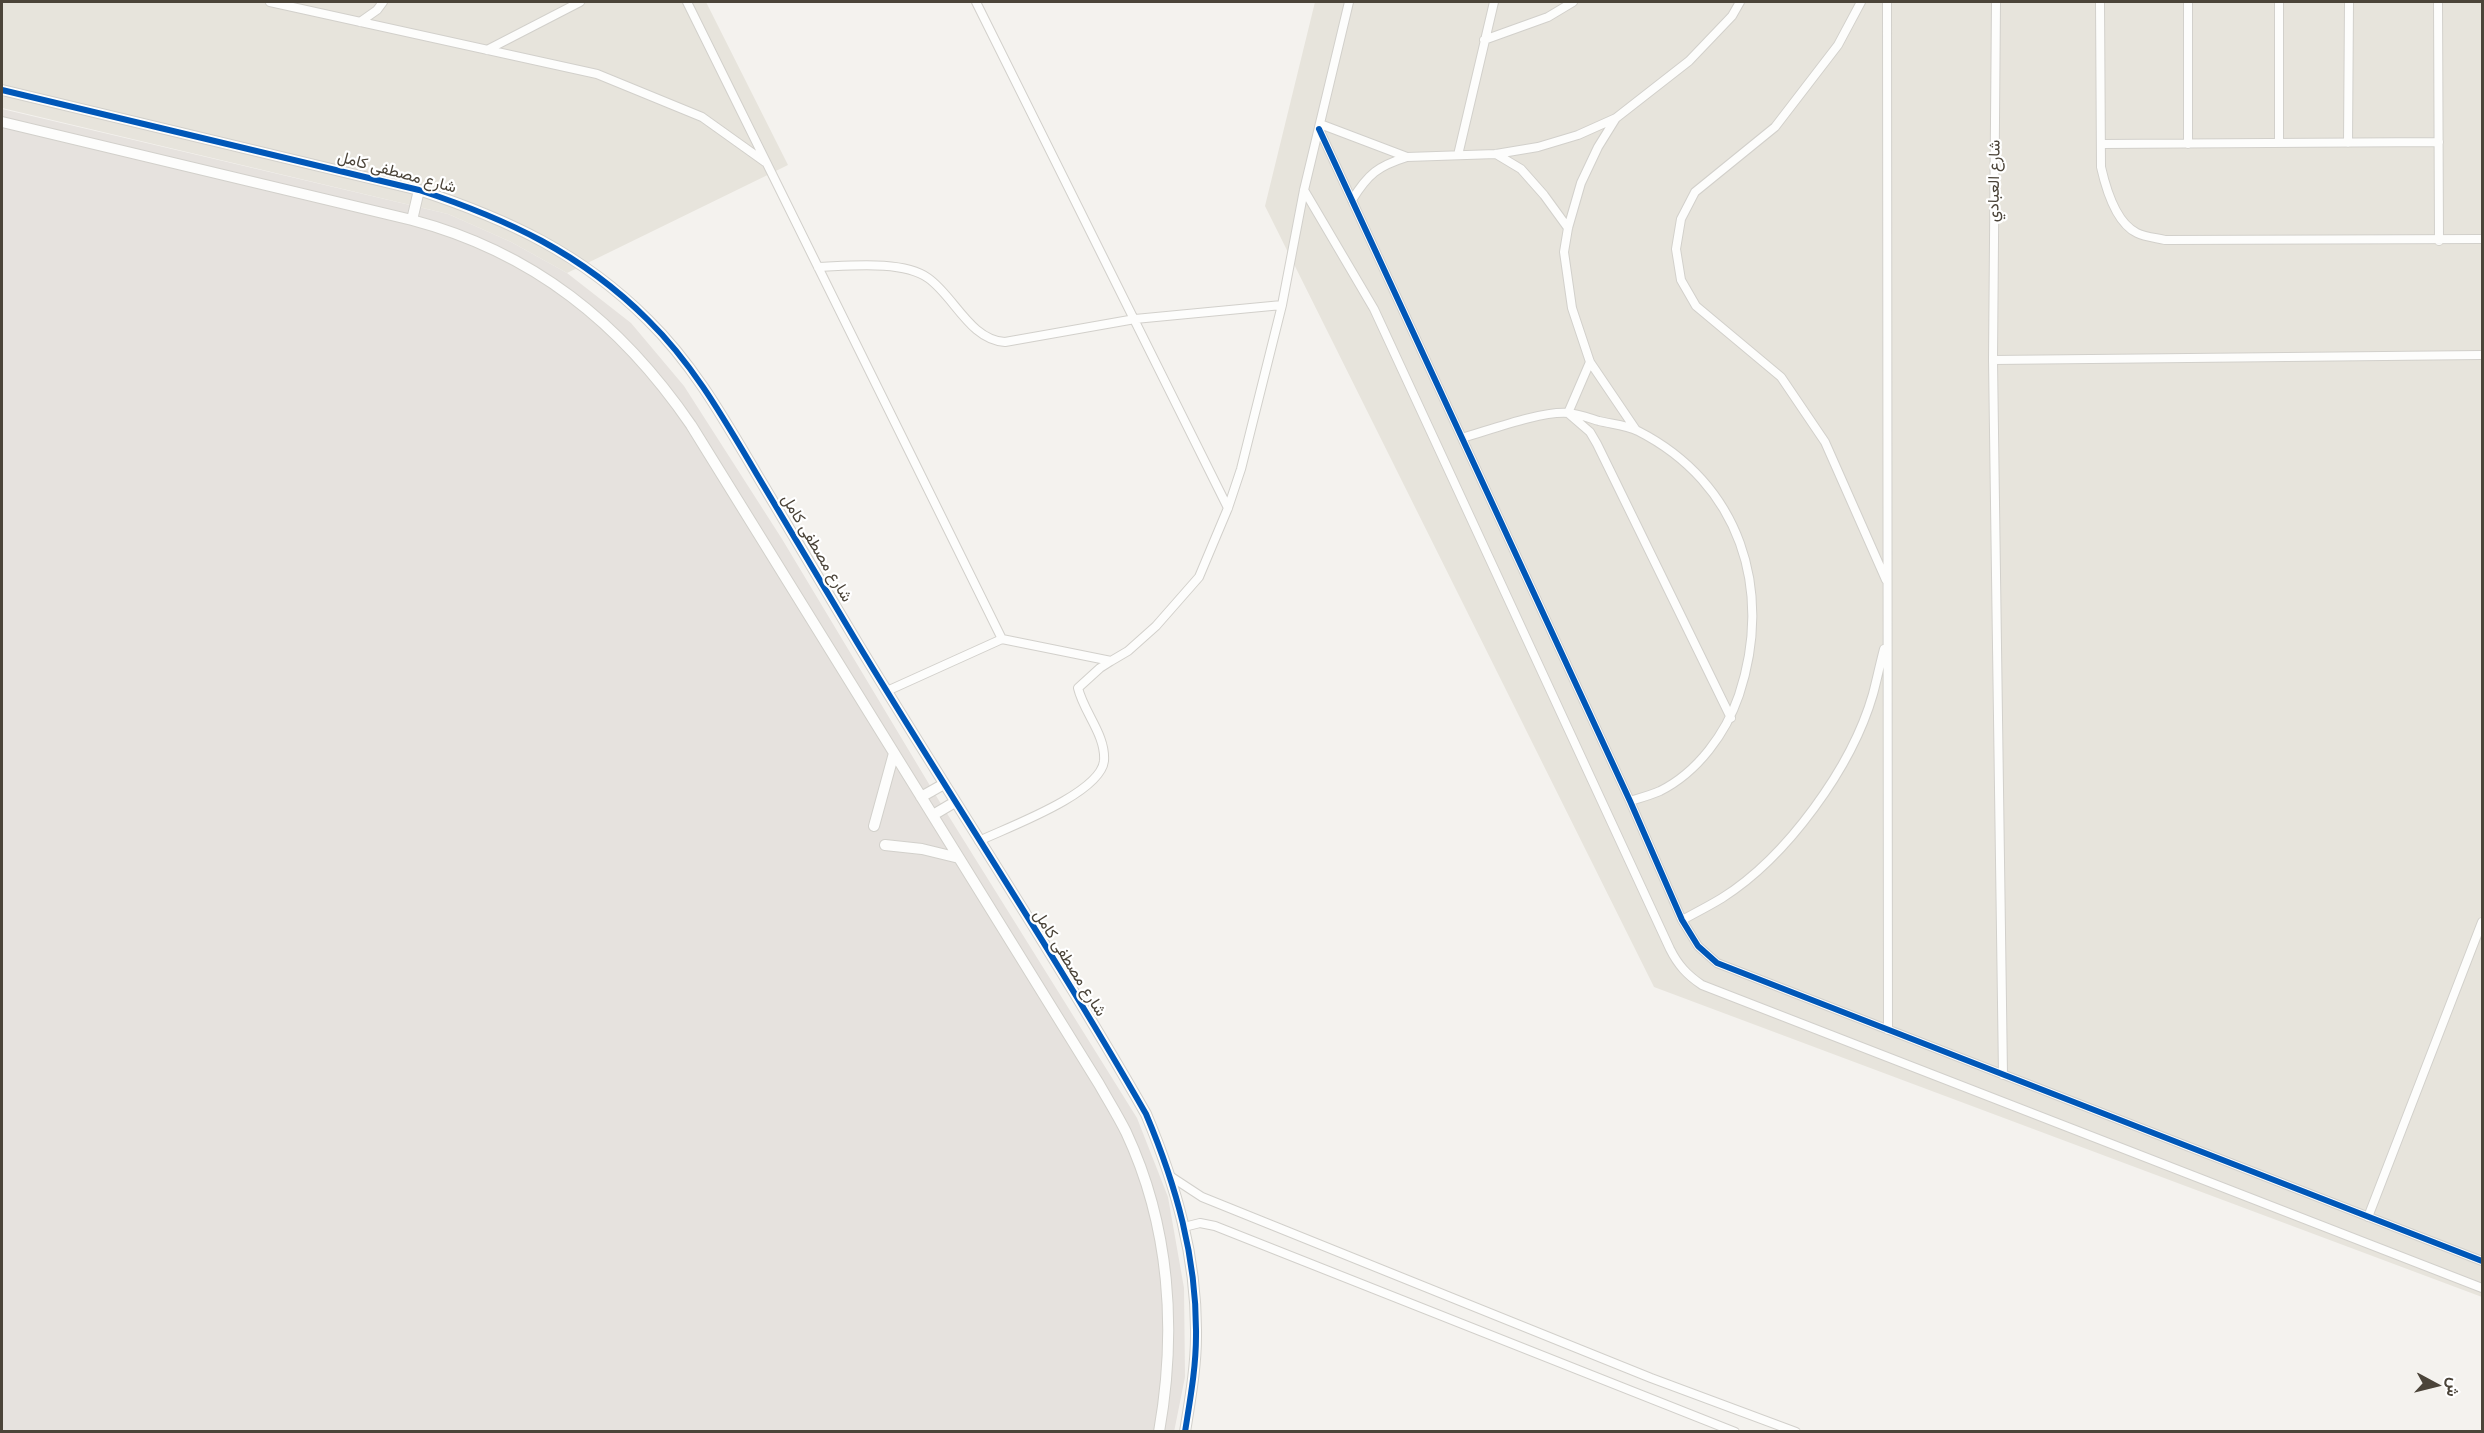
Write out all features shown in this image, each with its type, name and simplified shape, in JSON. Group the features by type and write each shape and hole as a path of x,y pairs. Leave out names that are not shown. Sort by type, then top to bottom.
{"street":[{"path":"270,2 597,74 702,117 768,164"},
{"path":"360,22 377,10 383,2"},
{"path":"487,50 579,2"},
{"path":"687,2 1002,639"},
{"path":"976,2 1228,508"},
{"path":"979,841 1060,804 1087,785 1101,770 1104,760 1098,730 1078,688 1100,668 1128,651 1156,626 1199,577 1228,508 1241,469 1282,304 1304,190 1349,2"},
{"path":"1458,155 1494,2"},
{"path":"1485,40 1548,17 1573,2"},
{"path":"1352,200 1365,179 1384,164 1407,157 1496,154 1538,147 1578,135 1616,118 1689,61 1732,15 1740,2"},
{"path":"1861,2 1838,45 1775,127 1695,192 1680,219 1676,249 1681,280 1696,306 1781,377 1826,442 1887,584"},
{"path":"1887,2 1888,1030"},
{"name":"شارع العبادي","path":"1996,2 1993,360 2003,1075"},
{"path":"2100,2 2101,167 2106,192 2118,215 2136,233 2165,240 2439,241 2482,239"},
{"path":"2188,2 2188,144"},
{"path":"2279,2 2279,143"},
{"path":"2348,143 2349,2"},
{"path":"2438,2 2439,241"},
{"name":"شارع مصطفى كامل","path":"2,90 419,190 462,204 512,224 558,249 620,294 667,340 697,377 718,409 887,691 1146,1114 1170,1176 1184,1227 1194,1289 1196,1337 1185,1431"},
{"path":"1616,118 1598,147 1581,183 1568,228 1564,252 1572,308 1590,362 1636,430"},
{"path":"2,122 412,220 455,233 545,278 602,320 651,371 691,425 1099,1084 1125,1132 1146,1182 1160,1235 1168,1289 1168,1369 1160,1431"},
{"path":"1320,127 1407,157"},
{"path":"1320,127 1630,801 1682,920 1706,956 1717,963 2482,1261"},
{"path":"2101,144 2439,142"},
{"path":"1496,154 1521,169 1568,228"},
{"path":"412,220 419,190"},
{"path":"1304,190 1374,309 1670,949 1677,963 1688,976 1702,985 2482,1288"},
{"path":"818,267 862,265 909,270 929,278 979,331 993,342 1005,342 1135,320 1282,304"},
{"path":"1993,360 2482,355"},
{"path":"1568,413 1590,362"},
{"path":"1462,438 1546,415 1568,413 1636,430 1663,446 1692,470 1717,499 1736,531 1748,567 1754,604 1752,642 1744,679 1731,718 1709,749 1687,773 1660,791 1630,801"},
{"path":"1568,413 1585,427 1597,444 1731,718"},
{"path":"1682,920 1724,897 1773,856 1815,808 1857,735 1873,695 1887,633"},
{"path":"887,691 1002,639 1111,661"},
{"path":"874,826 894,753"},
{"path":"921,797 944,784"},
{"path":"933,815 955,802"},
{"path":"885,845 922,849 959,858"},
{"path":"2368,1217 2482,922"},
{"path":"1170,1176 1193,1192 1213,1201 1651,1378 1796,1431"},
{"path":"1184,1227 1200,1223 1215,1226 1736,1431"}],"shaded area":[{"path":"2,2 706,2 788,165 567,273 511,242 448,214 2,108"},
{"path":"1315,2 2482,2 2482,1297 1654,987 1265,206"},
{"path":"2,109 448,214 511,242 567,273 631,323 684,386 782,539 938,799 1137,1118 1168,1197 1184,1288 1185,1377 1174,1432 2,1432"}],"cycle path":[{"path":"2,90 419,190 451,201 512,226 569,257 623,296 664,337 694,374 720,412 858,644 1076,996 1146,1114 1167,1168 1183,1222 1193,1278 1196,1348 1185,1432"},
{"path":"1319,129 1630,801 1682,920 1698,946 1717,963 2482,1261"}]}
